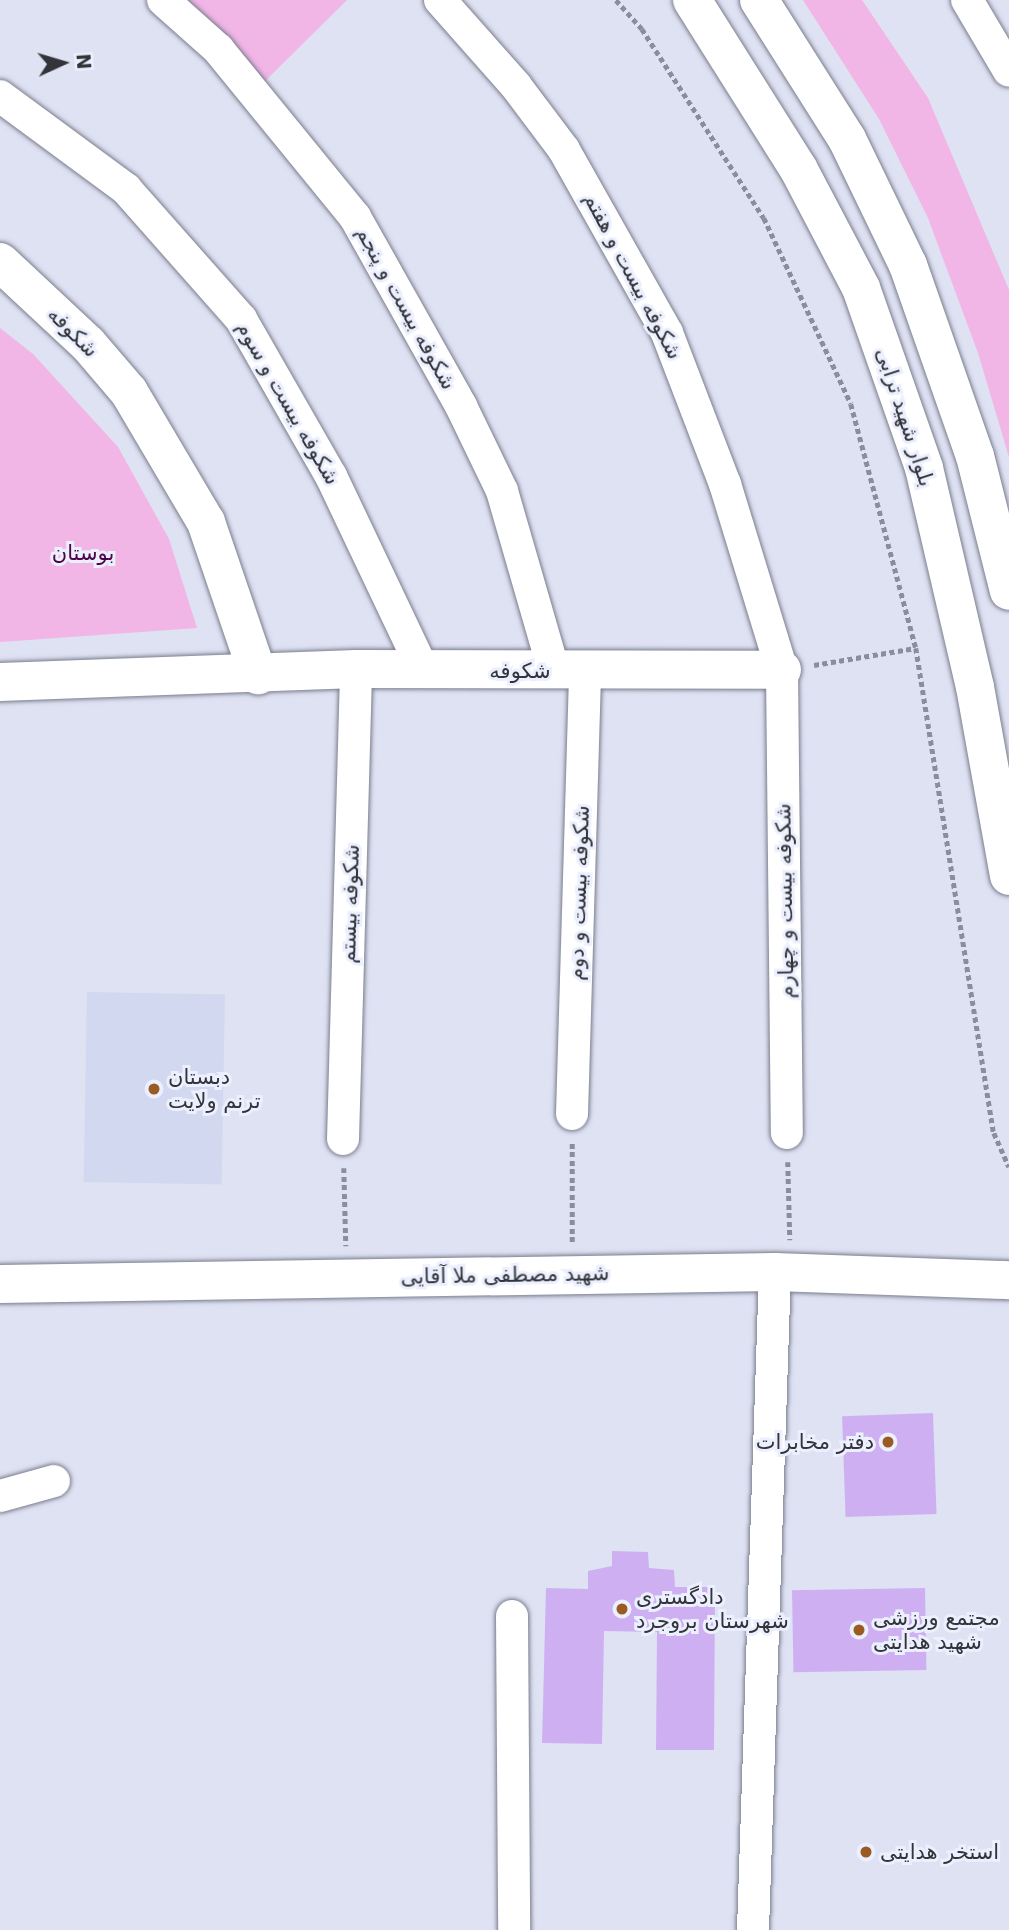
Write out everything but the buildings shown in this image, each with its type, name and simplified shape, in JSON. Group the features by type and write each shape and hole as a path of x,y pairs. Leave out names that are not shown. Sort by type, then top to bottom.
{"street":[{"name":"شکوفه بیست و پنجم","path":"163,0 218,49 355,217 461,406 502,491 570,671"},
{"name":"شکوفه بیست و هفتم","path":"440,0 516,86 564,150 667,333 726,484 782,670"},
{"name":"بلوار شهید ترابی","path":"692,0 798,168 861,288 924,468 975,687 1009,876"},
{"path":"759,0 847,139 908,264 975,456 1009,591"},
{"path":"967,0 1009,71"},
{"name":"شکوفه بیست و سوم","path":"0,96 126,189 241,318 331,476 423,670"},
{"name":"شکوفه","path":"0,262 88,344 128,392 206,522 258,675"},
{"name":"شکوفه","path":"0,682 258,675 356,669 782,670"},
{"name":"شکوفه بیستم","path":"343,1139 356,669"},
{"name":"شکوفه بیست و چهارم","path":"782,670 787,1133"},
{"name":"شکوفه بیست و دوم","path":"570,671 572,1114"},
{"path":"753,1930 783,1273"},
{"name":"شهید مصطفی ملا آقایی","path":"0,1284 783,1273 1009,1280"},
{"path":"0,1496 54,1481"},
{"path":"512,1616 514,1930"}],"path":[{"path":"616,0 642,29 764,218 851,404 916,648 994,1133 1009,1167"},
{"path":"782,670 916,648"},
{"path":"572,1114 572,1274"},
{"path":"783,1273 787,1133"},
{"path":"343,1139 347,1278"}],"shaded area":[{"name":"دبستان ترنم ولایت","path":"87,992 225,994 222,1184 84,1182"}],"green space":[{"path":"169,0 347,0 258,88"},
{"path":"803,0 862,0 928,98 1009,290 1009,457 978,353 928,218 879,119"},
{"name":"بوستان","path":"0,328 33,354 118,447 169,539 197,628 0,642"}],"place":[{"name":"دبستان ترنم ولایت","path":"154,1089"},
{"name":"دفتر مخابرات","path":"888,1442"},
{"name":"دادگستری شهرستان بروجرد","path":"622,1609"},
{"name":"مجتمع ورزشی شهید هدایتی","path":"859,1630"},
{"name":"استخر هدایتی","path":"866,1852"}]}
